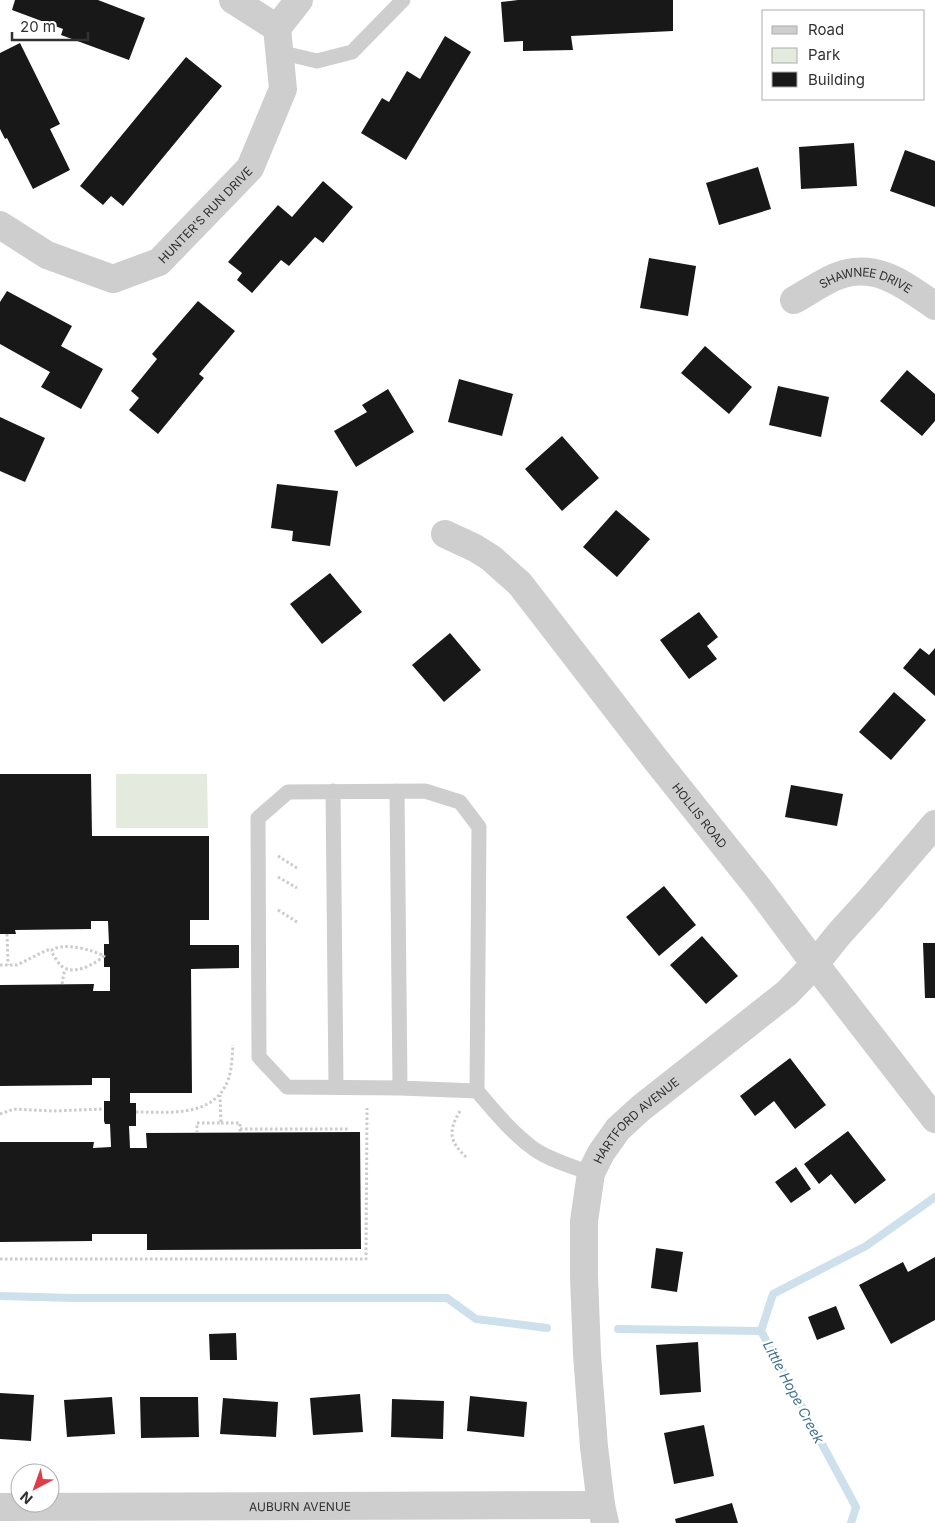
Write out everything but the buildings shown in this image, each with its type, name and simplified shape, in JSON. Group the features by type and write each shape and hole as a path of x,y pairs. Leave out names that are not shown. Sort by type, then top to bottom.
{"street":[{"path":"233,0 278,40 299,0"},
{"name":"HUNTER'S RUN DRIVE","path":"0,225 47,255 113,279 159,262 250,168 283,89 278,40"},
{"name":"SHAWNEE DRIVE","path":"794,300 835,277 855,272 867,272 891,277 935,306"},
{"name":"HOLLIS ROAD","path":"444,534 483,553 520,584 656,760 760,889 815,964 935,1119"},
{"name":"HARTFORD AVENUE","path":"603,1514 593,1437 584,1276 584,1221 591,1173 618,1129 641,1108 787,993 815,964 935,824"},
{"name":"AUBURN AVENUE","path":"0,1507 603,1514"}],"lane":[{"path":"278,40 317,61 352,52 403,0"},
{"path":"397,791 400,1088"},
{"path":"477,1091 287,1087 260,1057 258,818 288,792 425,791 460,802 479,827 477,1091 507,1126 535,1150 569,1166 591,1173"},
{"path":"333,792 336,1087"}],"path":[{"path":"8,934 8,965"},
{"path":"0,965 17,965 47,950 51,951 55,947 61,946 86,949 104,956 93,965 67,970 58,963 51,951"},
{"path":"62,984 64,973 67,970"},
{"path":"136,1112 189,1111 206,1105 220,1095 228,1080 233,1045"},
{"path":"220,1095 221,1123"},
{"path":"0,1259 366,1259 367,1105"},
{"path":"0,1114 14,1109 52,1111 104,1109"},
{"path":"460,1111 453,1122 453,1140 466,1157"},
{"path":"197,1133 197,1124 221,1123 240,1123 240,1131 349,1129"}],"green space":[{"path":"116,774 207,774 208,828 116,828"}],"waterway":[{"name":"Little Hope Creek","path":"851,1523 856,1507 761,1331 773,1294 866,1246 935,1197"},
{"path":"0,1296 74,1298 447,1298 476,1319 547,1328"},
{"path":"618,1329 761,1331"}]}
